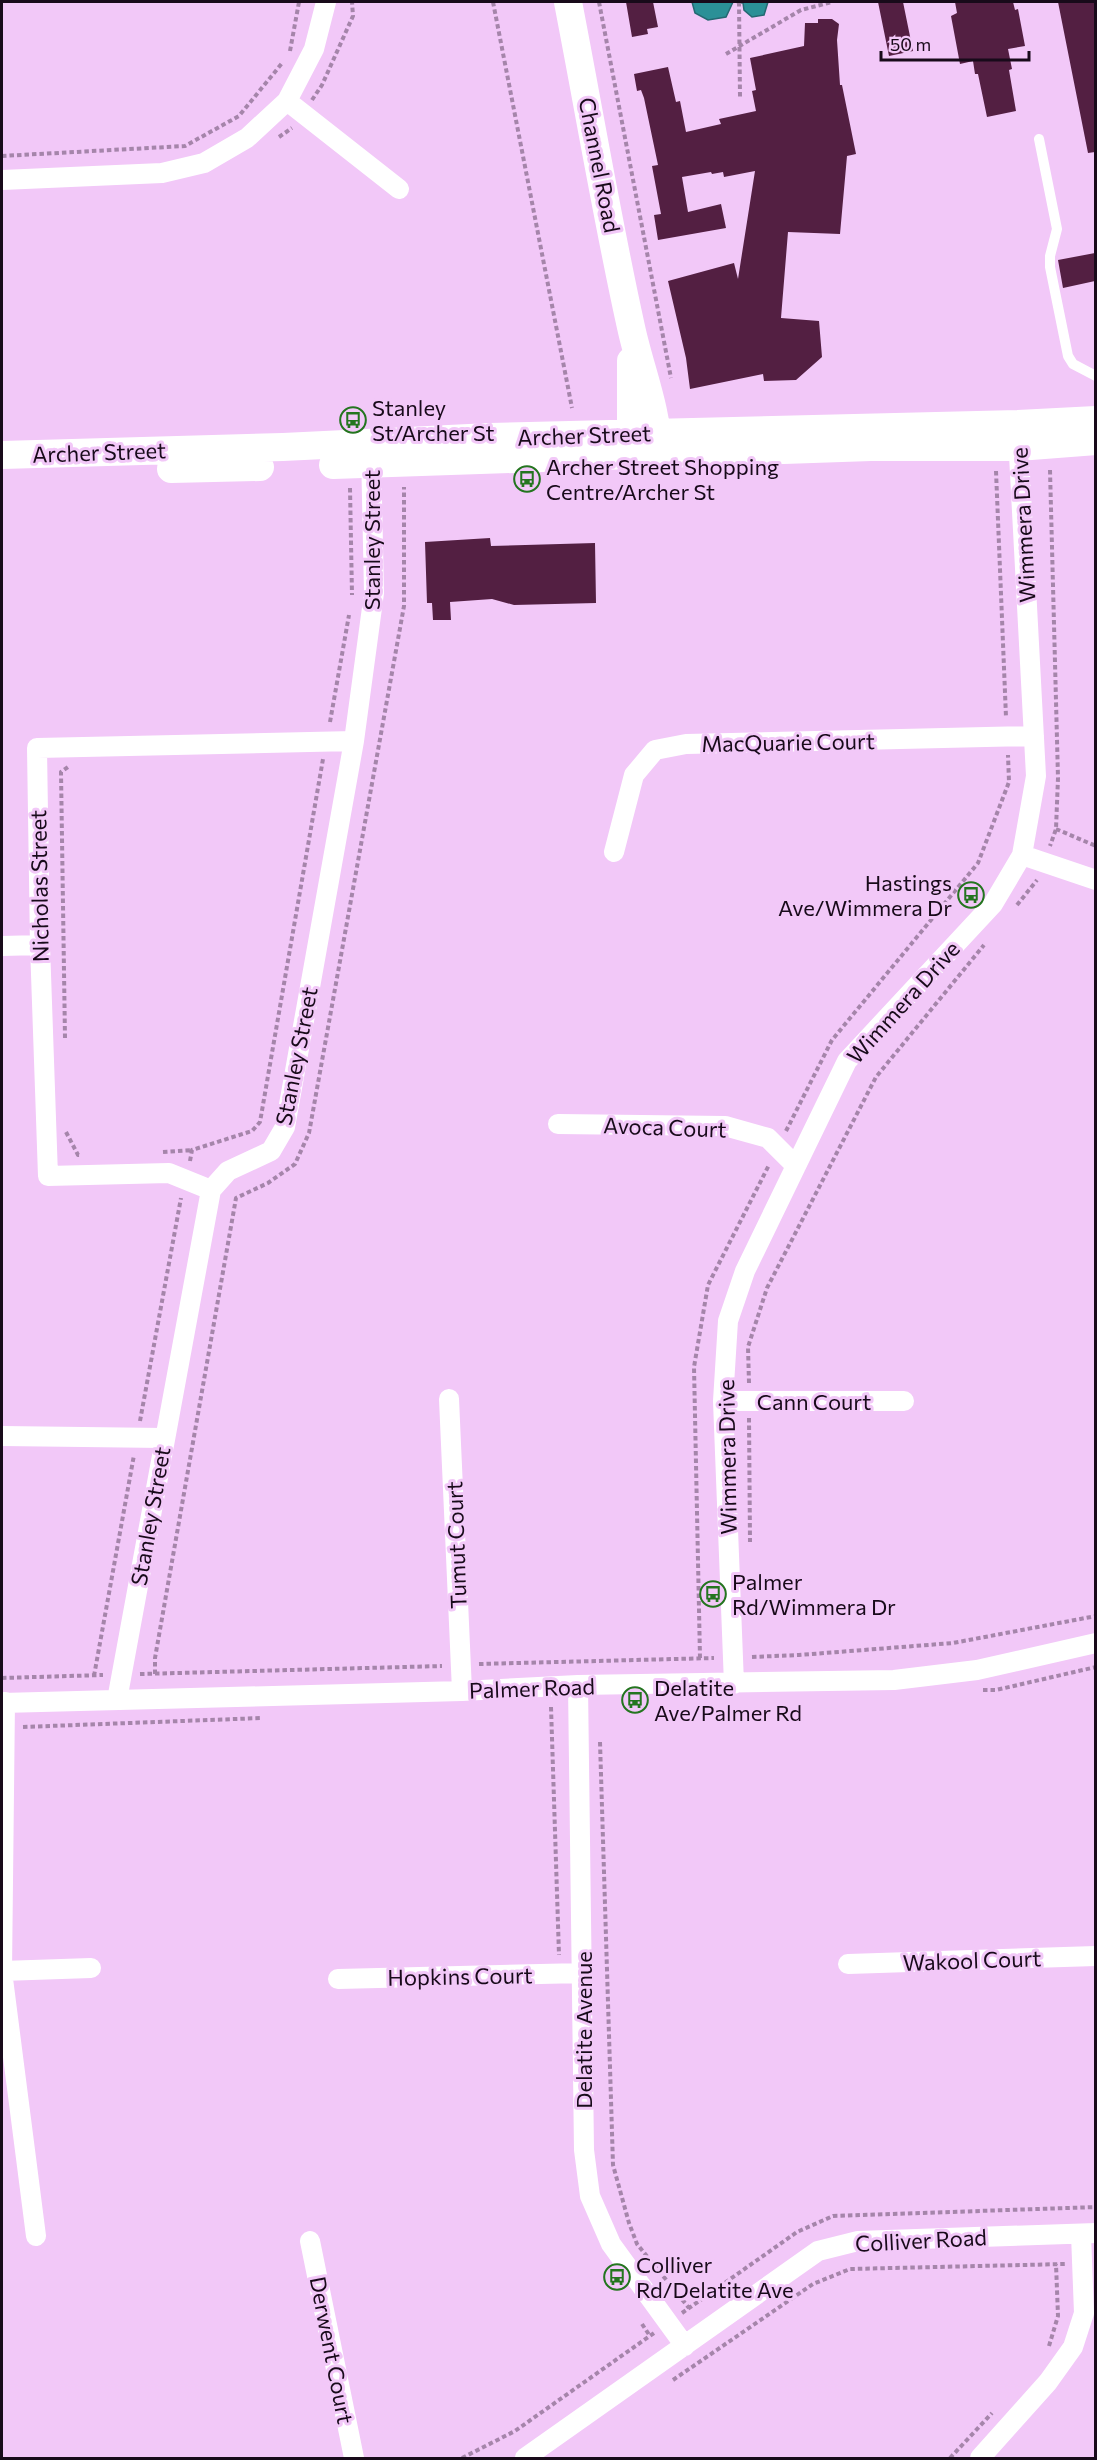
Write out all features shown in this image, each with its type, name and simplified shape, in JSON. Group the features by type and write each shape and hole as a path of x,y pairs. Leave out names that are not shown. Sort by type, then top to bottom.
{"main road":[{"name":"Channel Road","path":"568,2 632,329 650,394 644,444"},
{"name":"Archer Street","path":"1018,435 1095,420"},
{"name":"Archer Street","path":"12,464 870,438 1018,435 1095,441"}],"street":[{"path":"2,180 162,173 204,163 247,138 287,101 314,49 326,2"},
{"path":"287,101 399,189"},
{"name":"Wimmera Drive","path":"734,1684 742,1657 723,1401 728,1321 745,1271 847,1061 993,904 1022,855 1036,776 1018,435"},
{"name":"Stanley Street","path":"117,1700 211,1190 228,1171 271,1150 285,1127 354,741 374,593 371,454"},
{"name":"MacQuarie Court","path":"614,852 634,775 655,750 686,744 1034,736"},
{"name":"Nicholas Street","path":"211,1190 169,1173 48,1176 40,945 37,748 354,741"},
{"path":"1022,855 1095,880"},
{"path":"2,946 40,945"},
{"name":"Avoca Court","path":"558,1124 725,1126 768,1138 796,1166"},
{"name":"Tumut Court","path":"449,1399 462,1691"},
{"name":"Cann Court","path":"723,1401 904,1401"},
{"path":"2,1436 164,1438"},
{"name":"Palmer Road","path":"3,1703 462,1691 578,1685 894,1680 976,1670 1095,1643"},
{"name":"Delatite Avenue","path":"578,1685 584,2150 590,2196 611,2244 685,2346"},
{"path":"3,1703 2,1971 36,2236"},
{"name":"Wakool Court","path":"848,1964 1095,1956"},
{"path":"2,1971 91,1968"},
{"name":"Hopkins Court","path":"338,1979 583,1973"},
{"path":"980,2458 1048,2382 1073,2347 1084,2313 1081,2263 1088,2234"},
{"name":"Colliver Road","path":"525,2458 809,2256 838,2244 858,2241 1088,2234"},
{"name":"Derwent Court","path":"310,2241 354,2458"}],"lane":[{"path":"1039,139 1057,229 1050,256 1050,267 1068,356 1073,364 1095,376"}],"path":[{"path":"2,156 185,146 239,116 289,56 299,2"},
{"path":"493,2 572,408"},
{"path":"599,2 672,379"},
{"path":"739,2 740,97"},
{"path":"726,54 801,10 832,2"},
{"path":"1009,914 1039,878 1056,829 1058,778 1050,470"},
{"path":"350,488 352,598"},
{"path":"159,1152 192,1150 252,1131 260,1122 350,609"},
{"path":"65,1039 61,772 74,764"},
{"path":"1056,829 1095,846"},
{"path":"750,1552 748,1347 767,1288 876,1077 987,941"},
{"path":"66,1121 66,1132 78,1155 86,1155"},
{"path":"94,1676 192,1150"},
{"path":"2,1678 799,1655 953,1643 1095,1616"},
{"path":"742,1657 751,1645"},
{"path":"600,1740 613,2166 628,2223 637,2244 689,2308"},
{"path":"666,2384 813,2284 850,2269 1081,2263"},
{"path":"1048,2351 1058,2316 1056,2264"},
{"path":"950,2458 995,2409"}],"shaded area":[{"path":"692,2 733,2 726,17 708,20 695,13"},
{"path":"733,2 768,2 764,15 752,17 744,10 743,3"}],"building":[{"path":"626,2 653,2 658,27 647,29 648,34 632,37"},
{"path":"878,2 903,2 913,51 889,56"},
{"path":"955,2 1013,2 1015,10 1018,9 1025,46 1008,49 1016,111 987,117 973,61 960,64 951,16 957,13"},
{"path":"1058,2 1095,2 1095,152 1088,153"},
{"path":"818,19 832,19 839,24 837,40 840,85 842,85 856,154 847,156 840,234 788,232 781,318 819,321 822,357 796,380 764,381 763,374 690,389 686,358 668,281 734,263 738,279 755,171 724,177 723,172 712,174 711,172 682,177 688,212 721,204 726,228 658,240 654,215 661,214 652,166 658,165 644,98 641,90 637,91 634,74 668,67 676,102 680,101 686,132 721,124 719,119 756,111 752,91 756,90 750,58 804,46 805,23 818,23"},
{"path":"1095,253 1095,281 1063,288 1058,260"},
{"path":"490,538 491,546 595,543 596,603 514,605 492,599 450,602 451,620 433,620 432,603 427,603 425,542"}],"place":[{"name":"Stanley St/Archer St","path":"353,420"},
{"name":"Archer Street Shopping Centre/Archer St","path":"527,479"},
{"name":"Hastings Ave/Wimmera Dr","path":"971,895"},
{"name":"Palmer Rd/Wimmera Dr","path":"713,1594"},
{"name":"Delatite Ave/Palmer Rd","path":"635,1700"},
{"name":"Colliver Rd/Delatite Ave","path":"617,2277"}]}
